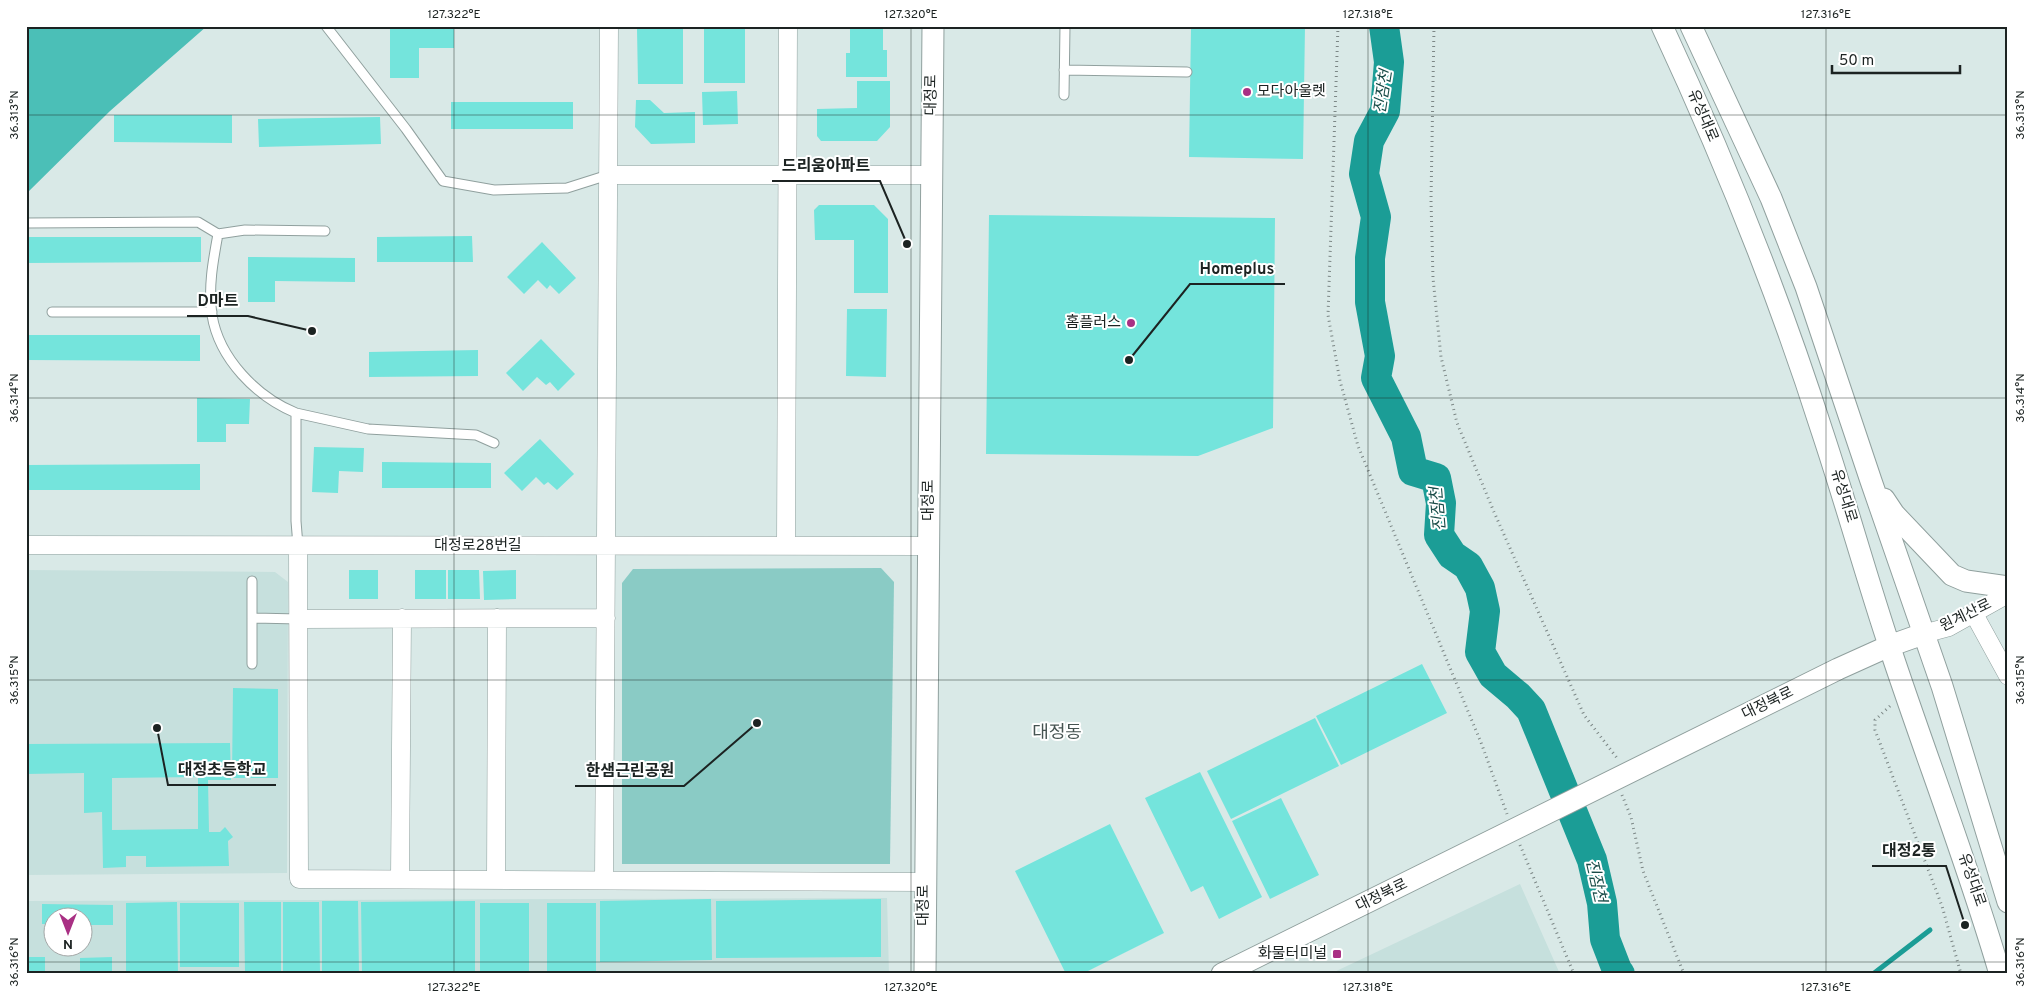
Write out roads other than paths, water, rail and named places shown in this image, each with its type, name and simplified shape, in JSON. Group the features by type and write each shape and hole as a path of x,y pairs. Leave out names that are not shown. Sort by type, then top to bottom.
{"street":[{"path":"604,880 609,26"},
{"path":"786,546 788,26"},
{"name":"대정로","path":"924,974 933,26"},
{"name":"유성대로","path":"1662,26 1696,99 1770,282 1822,429 1889,646 1979,899 2000,974"},
{"name":"유성대로","path":"1692,26 1771,198 1806,287 1942,686 2008,902"},
{"path":"608,175 932,175"},
{"path":"1871,481 1894,514 1952,576 1976,583 2008,587"},
{"name":"대정로28번길","path":"26,545 929,546"},
{"path":"298,546 299,879 924,882"},
{"name":"원계산로","path":"1924,634 1949,627 2008,594"},
{"path":"1974,614 2008,676"},
{"path":"400,879 402,618"},
{"path":"496,880 497,618"},
{"path":"299,619 606,618"},
{"name":"대정북로","path":"1222,974 1889,646 1924,634"}],"lane":[{"path":"326,26 406,129 442,181 494,190 567,188 608,175"},
{"path":"1064,95 1065,26"},
{"path":"1064,70 1187,72"},
{"path":"26,223 198,222 218,234 245,230 325,231"},
{"path":"218,234 211,288 212,312 220,341 233,362 264,395 278,406 296,413 368,430 476,435 494,443"},
{"path":"52,312 212,312"},
{"path":"296,413 296,521 298,546"},
{"path":"252,581 252,664"},
{"path":"252,618 299,619"}],"waterway":[{"name":"진잠천","path":"1384,26 1389,62 1385,111 1369,141 1364,174 1376,217 1370,258 1370,302 1380,356 1376,378 1406,437 1413,471 1436,478 1441,503 1439,535 1452,555 1468,566 1480,588 1485,611 1480,652 1493,675 1531,710 1592,860 1602,903 1605,939 1620,974"},
{"path":"1873,974 1930,930"}],"place":[{"name":"모다아울렛","path":"1247,92"},
{"name":"드리움아파트","path":"907,244"},
{"name":"홈플러스","path":"1131,323"},
{"name":"D마트","path":"312,331"},
{"name":"Homeplus","path":"1129,360"},
{"name":"한샘근린공원","path":"757,723"},
{"name":"대정초등학교","path":"157,728"},
{"name":"대정2통","path":"1965,925"},
{"name":"화물터미널","path":"1337,954"}],"district":[{"name":"대정동","path":"1057,733"}]}
